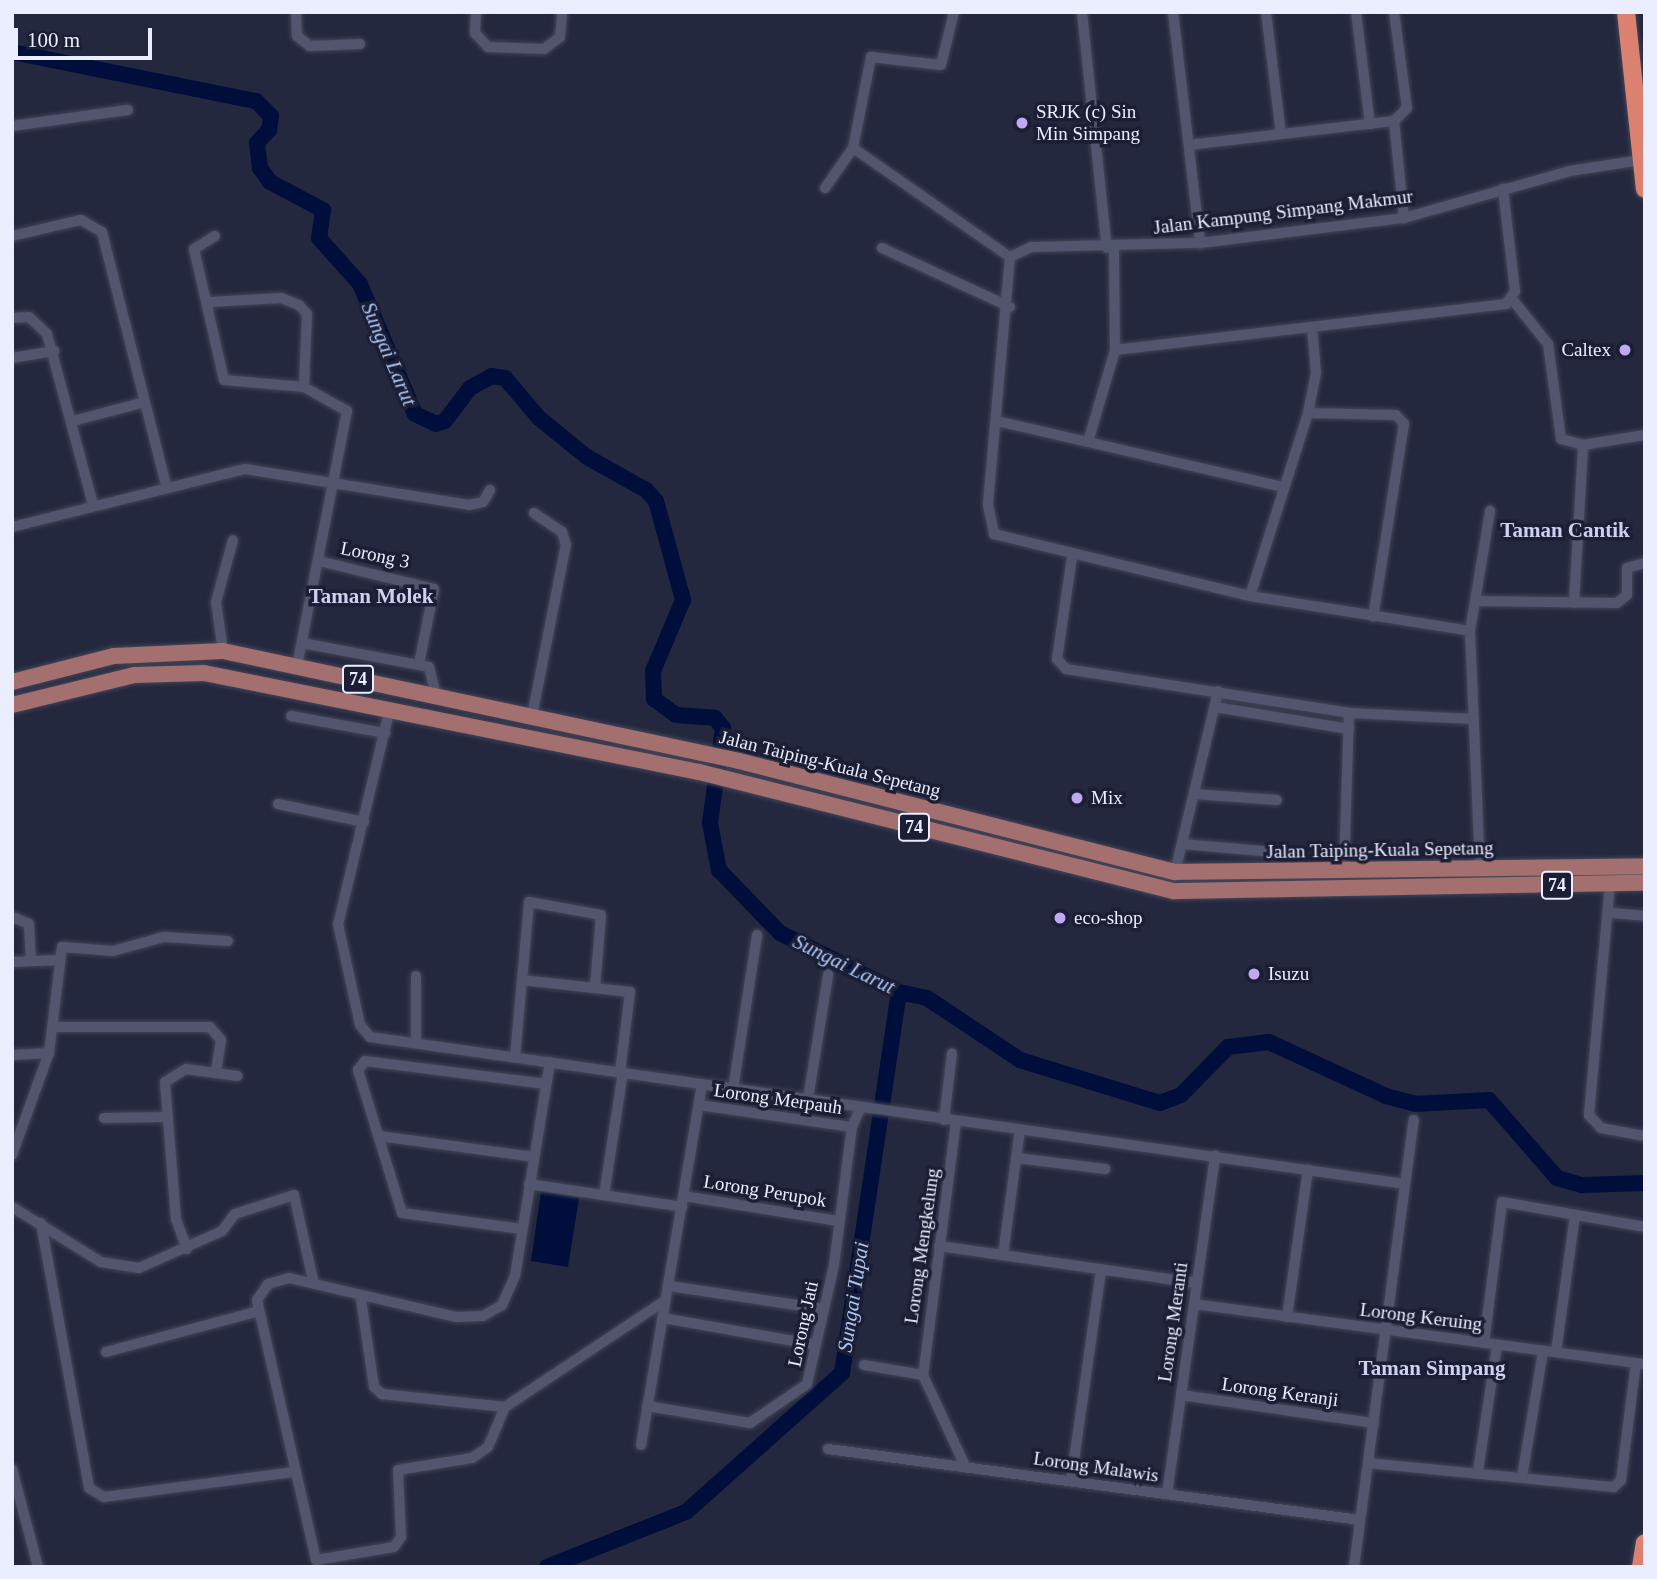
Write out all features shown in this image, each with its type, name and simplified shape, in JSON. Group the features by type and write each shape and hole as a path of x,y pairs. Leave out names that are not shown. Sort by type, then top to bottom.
{"highway":[{"path":"1626,12 1645,189"},
{"path":"1641,1567 1645,1544"}],"main road":[{"name":"Jalan Taiping-Kuala Sepetang","path":"12,682 114,656 223,650 739,761 1175,873 1645,866"},
{"name":"Jalan Taiping-Kuala Sepetang","path":"12,705 166,672 204,673 390,708 699,772 1173,891 1645,883"}],"street":[{"path":"296,12 297,36 310,46 360,44"},
{"path":"476,12 475,33 488,47 544,49 560,37 562,12"},
{"path":"825,188 853,148 871,57 880,53 941,65 954,12"},
{"path":"1082,12 1110,248 1115,350 1088,442"},
{"path":"1173,12 1200,243"},
{"path":"1266,12 1281,134"},
{"path":"1356,12 1370,124"},
{"path":"1189,145 1394,121 1407,108 1394,12"},
{"path":"12,126 128,110"},
{"path":"1394,121 1404,218"},
{"path":"853,148 1010,257 1010,307 997,421 990,531 1072,557 1250,596 1470,631"},
{"name":"Jalan Kampung Simpang Makmur","path":"1010,257 1031,247 1110,248 1200,243 1404,218 1503,189 1641,160"},
{"path":"1503,189 1511,299 1548,344 1560,439 1583,444 1645,435"},
{"path":"13,234 81,220 102,232 167,488"},
{"path":"215,236 194,249 210,302 224,380 303,387 347,411 297,665"},
{"path":"882,248 1010,307"},
{"path":"210,302 271,297 299,305 307,314 303,387"},
{"path":"1115,350 1312,327 1511,299"},
{"path":"12,318 39,323 54,351 93,506"},
{"path":"1250,596 1308,413 1316,373 1312,327"},
{"path":"12,358 54,351"},
{"path":"73,421 145,402"},
{"path":"1308,413 1396,415 1404,424 1373,617"},
{"path":"997,421 1284,487"},
{"path":"1574,603 1583,444"},
{"path":"12,527 245,469 335,480 469,505 483,502 490,490"},
{"path":"1480,869 1470,631 1490,511"},
{"path":"533,716 566,545 562,532 534,513"},
{"path":"223,650 215,603 233,540"},
{"path":"1072,557 1059,665 1349,713 1474,719"},
{"name":"Lorong 3","path":"319,561 424,584 436,596 419,664"},
{"path":"1475,601 1625,601 1627,568 1645,563"},
{"path":"302,643 419,664 435,673 436,696"},
{"path":"1175,873 1218,691"},
{"path":"1215,707 1349,729"},
{"path":"390,708 339,941 360,1025 370,1037 1405,1184"},
{"path":"1344,871 1349,713"},
{"path":"291,716 385,733"},
{"path":"1194,794 1277,800"},
{"path":"278,804 364,822"},
{"path":"1182,844 1274,852"},
{"path":"1610,884 1612,913 1589,1115 1601,1128 1645,1136"},
{"path":"515,1057 530,902 601,915 595,988"},
{"path":"1612,913 1645,916"},
{"path":"12,917 29,925 31,961"},
{"path":"733,1089 757,935"},
{"path":"12,1155 49,1053 54,1027 58,960 65,946 113,951 164,937 228,941"},
{"path":"12,962 58,960"},
{"path":"808,1099 828,975"},
{"path":"416,976 416,1043"},
{"path":"523,980 630,992 604,1195"},
{"path":"54,1027 210,1027 221,1040 216,1072"},
{"path":"12,1055 49,1053"},
{"path":"944,1120 952,1053"},
{"path":"522,1229 402,1213 358,1070 365,1060 546,1084"},
{"path":"550,1062 510,1294 492,1313 456,1317 361,1299 313,1280 268,1284 257,1300 316,1560 394,1547 401,1537 398,1470 472,1458 488,1447 505,1407 666,1300"},
{"path":"187,1249 176,1219 165,1117 165,1082 173,1074 216,1072 238,1076"},
{"path":"640,1445 702,1086"},
{"name":"Lorong Merpauh","path":"699,1105 852,1127"},
{"name":"Lorong Jati","path":"648,1406 750,1423 807,1384 834,1265 852,1127 866,1108"},
{"path":"104,1118 165,1117"},
{"path":"1353,1567 1414,1120"},
{"name":"Lorong Mengkelung","path":"923,1375 956,1122"},
{"path":"1003,1255 1020,1130"},
{"path":"379,1136 534,1157"},
{"name":"Lorong Meranti","path":"1167,1494 1215,1155"},
{"path":"1017,1158 1105,1169"},
{"path":"1287,1317 1308,1169"},
{"path":"529,1184 682,1207"},
{"path":"12,1207 113,1266 139,1268 187,1249 222,1231 235,1214 294,1195 313,1280"},
{"name":"Lorong Perupok","path":"684,1196 839,1221"},
{"path":"1484,1343 1502,1202 1645,1227"},
{"path":"1556,1352 1575,1215"},
{"path":"41,1223 89,1488 104,1497 295,1472"},
{"path":"939,1246 1196,1283"},
{"path":"1071,1481 1101,1269"},
{"path":"668,1286 824,1309"},
{"path":"361,1299 374,1387 382,1394 505,1407"},
{"name":"Lorong Keruing","path":"1194,1304 1641,1363"},
{"path":"106,1352 259,1311"},
{"path":"663,1318 816,1345"},
{"path":"1478,1471 1497,1345"},
{"path":"1522,1477 1543,1351"},
{"path":"1368,1463 1478,1471 1604,1488 1620,1480 1641,1363"},
{"path":"864,1365 923,1375 966,1468"},
{"name":"Lorong Keranji","path":"1181,1395 1374,1423"},
{"name":"Lorong Malawis","path":"828,1449 1360,1520"},
{"path":"12,1469 38,1567"}],"shaded area":[{"path":"541,1192 579,1198 568,1267 531,1261"}],"waterway":[{"name":"Sungai Larut","path":"12,52 256,101 271,116 269,130 257,143 260,168 270,182 323,210 319,238 360,284 415,414 436,424 445,421 470,388 492,376 505,378 539,418 587,457 646,490 656,501 683,600 653,671 654,699 676,715 715,718 723,728 710,823 719,870 780,933 899,992 927,998 1020,1060 1160,1103 1181,1095 1228,1047 1269,1042 1386,1096 1415,1104 1489,1100 1557,1178 1582,1185 1645,1183"},
{"name":"Sungai Tupai","path":"547,1567 686,1512 842,1373 899,992"}],"place":[{"name":"SRJK (c) Sin Min Simpang","path":"1022,123"},
{"name":"Caltex","path":"1625,350"},
{"name":"Mix","path":"1077,798"},
{"name":"eco-shop","path":"1060,918"},
{"name":"Isuzu","path":"1254,974"}],"district":[{"name":"Taman Cantik","path":"1565,530"},
{"name":"Taman Molek","path":"371,596"},
{"name":"Taman Simpang","path":"1432,1368"}]}
